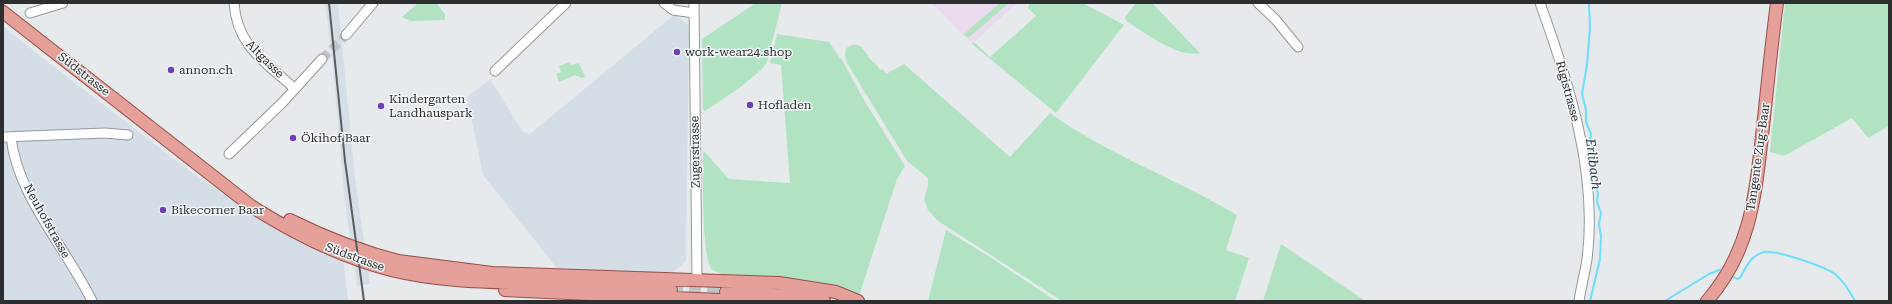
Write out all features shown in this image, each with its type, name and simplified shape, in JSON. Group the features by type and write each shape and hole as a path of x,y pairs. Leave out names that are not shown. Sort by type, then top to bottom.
{"main road":[{"name":"Tangente Zug-Baar","path":"1707,301 1728,272 1744,241 1752,211 1777,3"},
{"name":"Südstrasse","path":"3,12 206,172 252,206 304,237 345,255 379,267 405,273 462,281 671,290"},
{"name":"Südstrasse","path":"3,16 16,23"},
{"name":"Südstrasse","path":"206,172 278,214 327,239 398,261 448,273 525,283"},
{"path":"398,261 492,273 779,283 836,292 858,301"},
{"path":"405,273 442,282 499,290 740,301"},
{"name":"Zugerstrasse","path":"697,280 697,300"},
{"path":"723,292 790,296 824,301"}],"street":[{"path":"30,14 63,3"},
{"name":"Altgasse","path":"234,3 235,16 245,41 254,52 295,89"},
{"path":"346,34 373,3"},
{"path":"495,71 566,3"},
{"path":"664,3 673,10 694,13"},
{"name":"Zugerstrasse","path":"694,3 697,280"},
{"path":"1258,3 1275,19 1298,47"},
{"name":"Rigistrasse","path":"1540,3 1559,55 1570,93 1584,166 1588,223 1587,258 1579,301"},
{"path":"229,154 295,89 322,59"},
{"name":"Neuhofstrasse","path":"92,301 26,186 13,148 7,137 105,133 128,136"}],"shaded area":[{"path":"325,3 338,3 355,178 370,284 357,286 345,203 332,57"},
{"path":"932,3 1017,3 972,44"},
{"path":"675,14 689,26 686,261 672,273 557,268 483,175 467,97 490,79 523,132 530,134"},
{"path":"3,27 179,163 238,205 291,235 343,256 348,301 3,301"}],"green space":[{"path":"418,3 436,3 445,14 445,20 411,21 402,17"},
{"path":"756,3 782,3 767,62 762,69 742,86 705,111 703,110 702,39"},
{"path":"1000,3 1009,3 968,38 964,34"},
{"path":"1030,3 1083,3 1124,25 1056,113 972,44 974,42 990,57 1036,16 1028,8"},
{"path":"1136,3 1152,3 1200,53 1192,54 1172,48 1152,38 1126,21 1125,17"},
{"path":"1785,3 1889,3 1889,126 1868,138 1852,118 1784,156 1770,152"},
{"path":"777,34 829,42 841,58 864,100 905,166 897,179 859,296 776,277 725,275 712,270 708,262 703,213 703,150 729,179 790,183 781,65 770,63"},
{"path":"854,44 862,48 880,70 883,69 886,74 904,64 1010,157 1050,113 1072,128 1118,154 1190,189 1237,215 1226,250 1249,258 1235,301 1062,301 938,221 928,210 924,200 928,185 928,178 907,161 847,63 845,55 846,48"},
{"path":"570,62 571,65 579,63 585,77 581,78 575,75 559,82 556,74 561,72 559,66"},
{"path":"946,230 990,257 1056,301 928,301"},
{"path":"1281,244 1361,298 1366,301 1263,301"}],"waterway":[{"name":"Erlibach","path":"1589,3 1590,27 1587,65 1582,94 1586,110 1586,122 1591,134 1590,141 1597,176 1595,186 1598,193 1597,202 1601,213 1599,224 1601,236 1600,259 1590,301"},
{"path":"1730,275 1737,279 1740,278 1749,262 1759,254 1764,252 1779,253 1811,263 1835,274 1844,283 1855,301"},
{"path":"1665,301 1709,274 1719,270 1722,272"}],"tunnel":[{"path":"322,59 346,35"},
{"path":"671,290 723,292"}],"railway":[{"path":"329,3 345,161 364,301"}],"place":[{"name":"work-wear24.shop","path":"677,52"},
{"name":"annon.ch","path":"171,70"},
{"name":"Hofladen","path":"750,105"},
{"name":"Kindergarten Landhauspark","path":"381,106"},
{"name":"Ökihof Baar","path":"293,138"},
{"name":"Bikecorner Baar","path":"163,210"}]}
